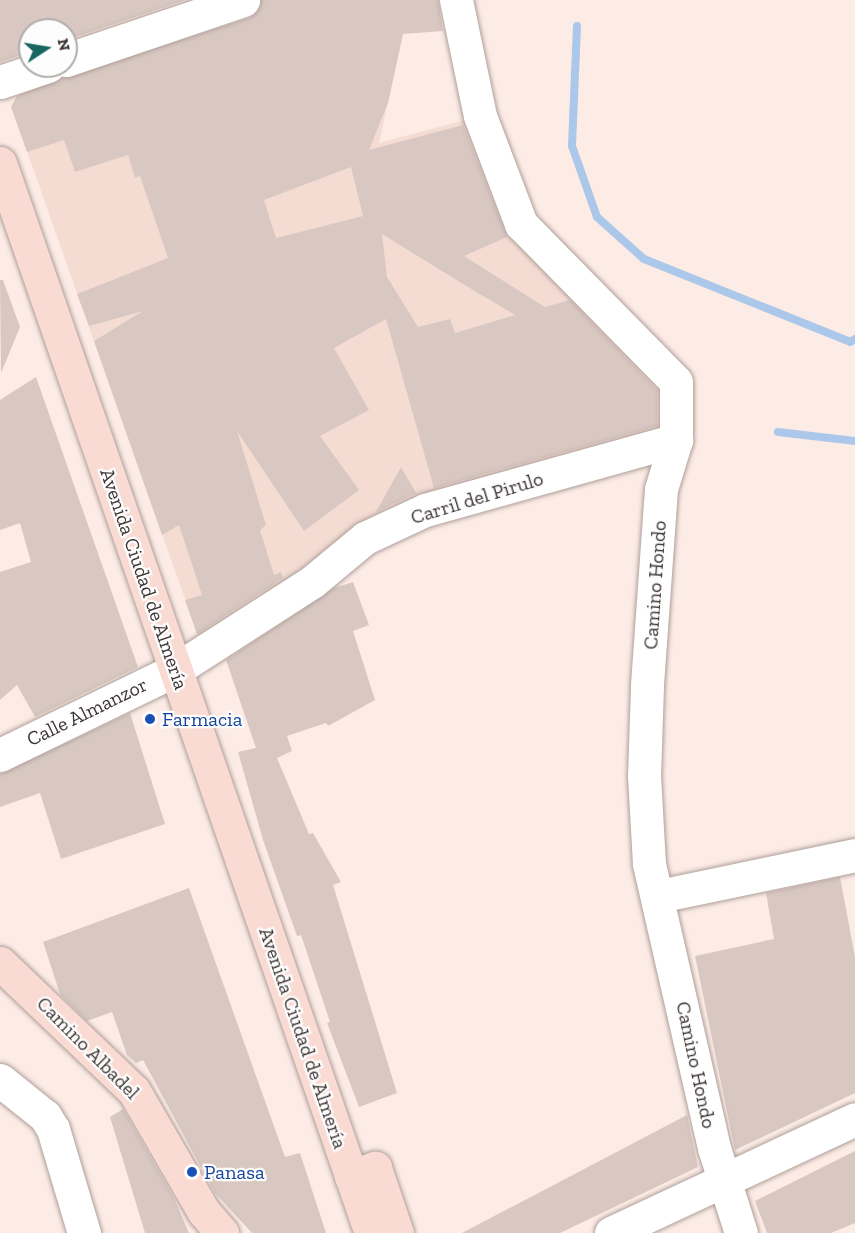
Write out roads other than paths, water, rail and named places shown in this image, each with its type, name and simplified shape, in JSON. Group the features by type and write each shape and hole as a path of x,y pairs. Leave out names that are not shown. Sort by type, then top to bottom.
{"main road":[{"name":"Avenida Ciudad de Almería","path":"0,163 10,222 175,669 371,1233"},
{"name":"Camino Albadel","path":"3,973 134,1091 204,1212 222,1233"},
{"path":"351,1177 375,1168 397,1233"}],"street":[{"path":"78,56 243,0"},
{"name":"Camino Hondo","path":"456,0 480,116 521,224 676,382 676,440 661,489 644,775 649,864 659,896 723,1180 741,1233"},
{"path":"0,82 18,76"},
{"name":"Carril del Pirulo","path":"175,669 312,582 365,538 425,510 676,440"},
{"name":"Calle Almanzor","path":"0,754 175,669"},
{"path":"659,896 855,855"},
{"path":"0,1080 45,1116 53,1129 84,1233"},
{"path":"610,1233 855,1119"}],"waterway":[{"path":"577,26 572,146 597,217 644,259 850,342 855,339"},
{"path":"778,432 855,441"}],"place":[{"name":"Farmacia","path":"150,719"},
{"name":"Panasa","path":"192,1172"}]}
